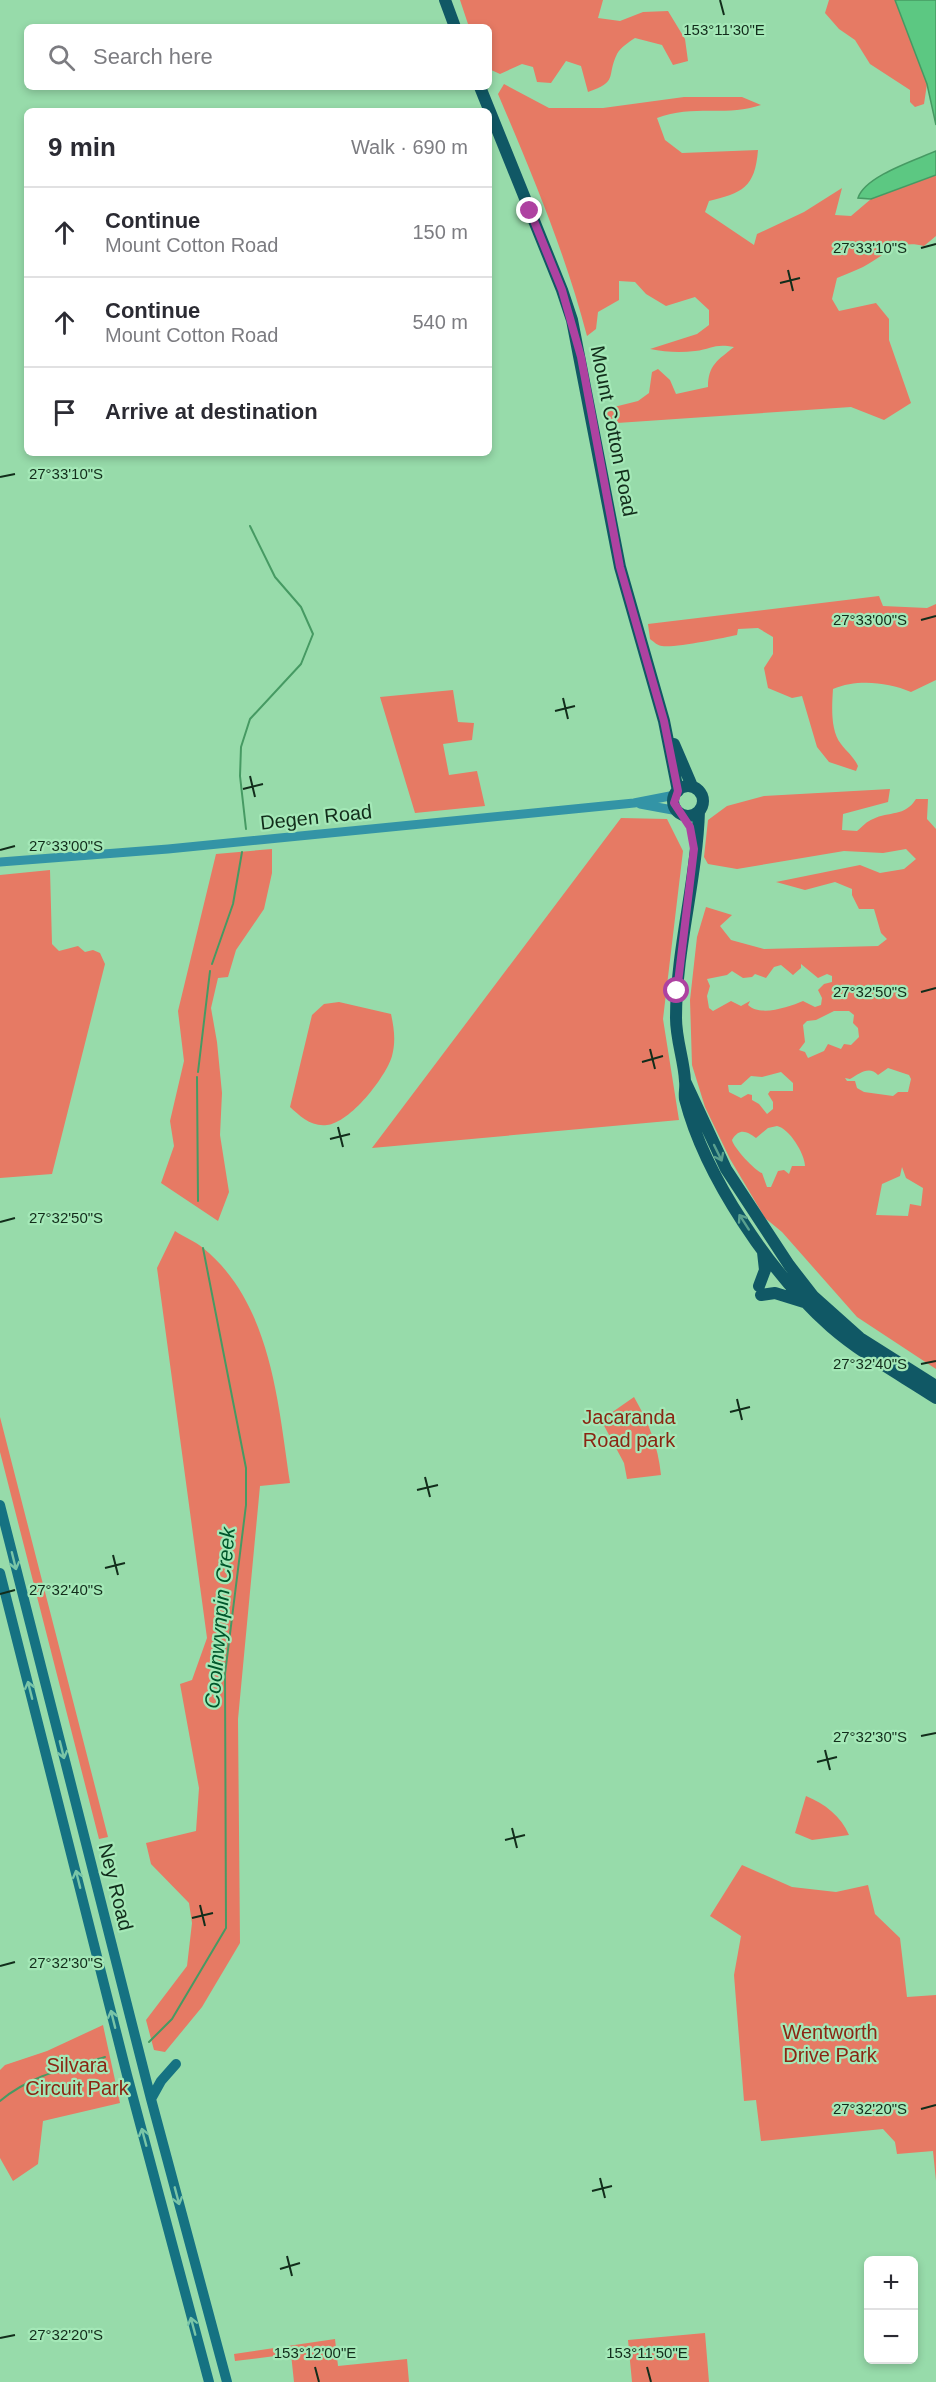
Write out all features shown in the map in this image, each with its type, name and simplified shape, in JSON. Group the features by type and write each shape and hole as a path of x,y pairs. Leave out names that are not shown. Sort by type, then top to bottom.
{"main road":[{"path":"445,0 454,24"},
{"name":"Mount Cotton Road","path":"481,90 488,108"},
{"name":"Mount Cotton Road","path":"492,117 572,320 620,567 664,721 676,793"},
{"name":"Mount Cotton Road","path":"664,721 692,786"},
{"path":"694,849 690,827 674,803 676,793 692,786 703,798 694,849 677,991 676,1021 685,1081 685,1097 707,1155 728,1196 762,1250 805,1303 847,1340 936,1398"},
{"path":"681,813 692,815 699,811"},
{"path":"685,1081 726,1169 789,1265 813,1296 860,1338 936,1386"},
{"path":"762,1250 765,1270 760,1290 805,1303"},
{"name":"Ney Road","path":"0,1505 151,2099 227,2382"},
{"name":"Ney Road","path":"0,1573 127,2075 209,2382"},
{"path":"151,2099 160,2081 176,2064"}],"street":[{"name":"Degen Road","path":"0,862 168,849 634,803 676,793"},
{"name":"Degen Road","path":"634,803 681,813"}],"green space":[{"path":"460,0 603,0 598,18 620,21 643,12 668,11 685,39 688,61 673,65 662,45 635,38 618,52 608,81 588,92 581,66 566,61 551,83 537,82 533,67 522,64 500,74 492,70 492,24 468,24"},
{"path":"829,0 895,0 927,84 924,104 915,107 910,102 910,90 870,64 855,40 839,29 825,13"},
{"path":"504,84 549,108 603,108 684,97 742,97 761,105 735,110 684,112 657,118 665,140 682,153 758,150 754,173 745,187 730,195 709,201 705,212 754,245 757,234 804,212 842,188 835,215 851,216 871,199 936,175 936,236 924,246 915,244 899,246 863,267 837,278 832,299 839,311 876,303 889,319 889,340 911,403 884,420 851,407 617,423 606,418 606,409 638,401 649,393 652,372 658,369 670,380 676,394 708,387 712,368 734,347 718,346 684,352 650,349 697,334 709,325 709,310 695,297 666,306 646,294 635,282 619,281 619,300 598,312 596,329 587,336 558,244 498,94"},
{"path":"879,596 883,606 927,608 936,604 936,680 911,692 872,683 852,684 833,689 832,717 835,732 858,766 856,771 829,762 817,747 802,696 792,698 768,688 764,668 773,654 773,637 758,628 738,629 737,635 677,646 660,646 650,639 648,624"},
{"path":"453,690 458,722 474,723 472,740 443,744 449,775 477,771 485,806 415,813 380,697"},
{"path":"890,789 888,802 843,814 842,830 857,831 871,820 907,809 916,799 928,799 927,819 936,829 936,1369 857,1317 782,1232 765,1218 730,1159 705,1107 692,1065 690,1000 697,937 706,907 732,915 720,926 731,940 764,949 878,946 887,939 881,933 874,909 859,909 852,895 852,889 835,882 805,890 776,882 860,865 880,873 904,869 916,859 906,849 883,853 844,851 737,869 708,864 704,857 708,820 727,806 764,796","holes":["801,964 818,978 827,974 832,976 832,982 824,984 818,990 822,998 821,1005 815,1007 803,1001 767,1011 753,1009 748,1005 750,1001 741,1006 731,1001 713,1011 709,1008 707,996 710,986 707,979 727,975 732,971 743,978 752,977 755,974 766,978 774,967 781,965 793,975 801,968","834,1011 849,1011 854,1015 853,1023 858,1028 859,1037 851,1045 844,1044 841,1049 828,1044 824,1051 808,1058 805,1052 799,1050 805,1042 803,1025 807,1021 816,1020","888,1068 909,1075 911,1079 908,1092 898,1092 893,1096 864,1092 857,1088 855,1081 847,1081 845,1078 850,1079 868,1071 878,1075","781,1072 793,1083 793,1091 770,1091 768,1094 773,1102 773,1109 767,1114 759,1104 752,1100 752,1095 748,1094 741,1098 729,1092 728,1085 741,1085 751,1076 762,1077","777,1126 782,1128 796,1142 805,1166 792,1166 789,1174 784,1170 778,1171 771,1187 767,1187 762,1173 754,1168 732,1140 741,1132 756,1138 768,1128","902,1167 906,1178 923,1188 921,1206 910,1204 908,1216 876,1215 882,1184 900,1176"]},
{"path":"621,818 667,819 683,851 663,1019 679,1120 372,1148"},
{"path":"272,849 272,873 264,909 236,950 228,977 218,978 211,1008 222,1093 220,1135 229,1192 218,1221 161,1183 174,1146 170,1121 184,1061 178,1011 216,854"},
{"path":"50,870 52,944 59,951 78,946 85,952 93,950 100,953 105,964 52,1174 0,1178 0,875"},
{"path":"339,1002 391,1014 394,1035 393,1050 383,1075 366,1098 336,1122 321,1125 306,1120 290,1107 312,1015 324,1004"},
{"path":"175,1231 200,1246 226,1271 244,1297 257,1325 268,1356 275,1388 290,1483 260,1486 238,1719 240,1943 202,2007 165,2052 154,2050 146,2020 187,1966 192,1923 189,1903 151,1864 146,1843 196,1831 199,1788 180,1684 192,1680 207,1638 157,1268"},
{"name":"Jacaranda Road park","path":"634,1397 652,1435 661,1475 627,1479 624,1463 601,1420"},
{"path":"0,1417 108,1837 99,1839 0,1452"},
{"path":"806,1796 832,1811 842,1822 849,1835 812,1840 795,1833"},
{"name":"Wentworth Drive Park","path":"742,1865 792,1887 836,1892 868,1885 875,1914 900,1938 907,1997 936,1995 936,2181 933,2151 897,2154 895,2142 883,2129 761,2141 756,2100 744,2101 734,1975 741,1936 710,1916"},
{"name":"Silvara Circuit Park","path":"103,2025 120,2103 43,2121 38,2164 13,2181 0,2158 0,2070 5,2065 47,2051"},
{"path":"705,2333 709,2382 632,2382 628,2340"},
{"path":"335,2339 338,2366 407,2359 409,2382 294,2382 291,2354 235,2361 234,2354"}],"shaded area":[{"path":"895,0 936,0 936,125 927,84"},
{"path":"936,151 936,175 871,199 858,198 870,183 880,176"}],"waterway":[{"name":"Coolnwynpin Creek","path":"246,829 240,776 241,747 250,719 301,664 313,634 301,607 275,577 250,526"},
{"name":"Coolnwynpin Creek","path":"212,964 233,904 242,852"},
{"name":"Coolnwynpin Creek","path":"198,1072 210,971"},
{"name":"Coolnwynpin Creek","path":"197,1077 198,1201"},
{"name":"Coolnwynpin Creek","path":"149,2042 172,2019 226,1928 225,1674 246,1505 246,1468 203,1248"},
{"name":"Coolnwynpin Creek","path":"0,2101 37,2079 105,2057"}],"route":[{"path":"530,211 572,320 620,567 664,721 678,791 674,803 690,827 694,849 677,991"}]}
